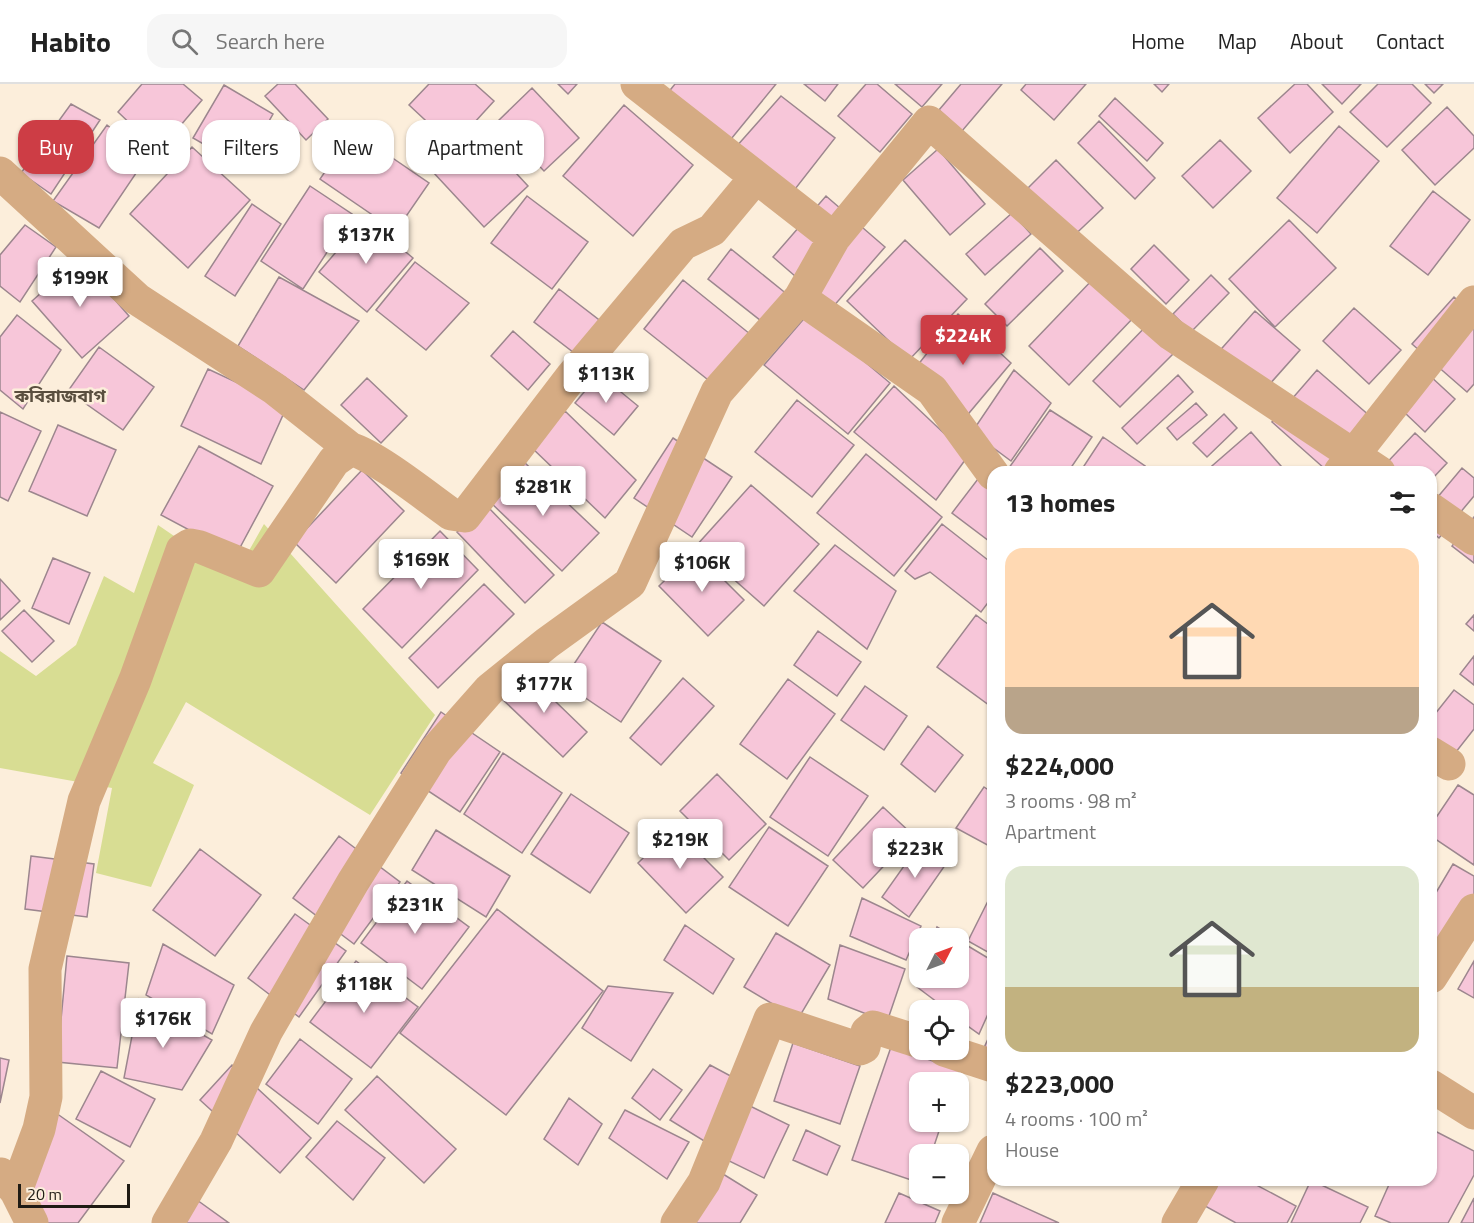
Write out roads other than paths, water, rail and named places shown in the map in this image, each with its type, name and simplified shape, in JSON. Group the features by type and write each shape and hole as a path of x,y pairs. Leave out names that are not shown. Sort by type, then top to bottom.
{"street":[{"path":"637,84 834,238"},
{"path":"168,1223 216,1141 266,1032 353,882 436,750 490,689 547,643 630,583 717,392 800,298 834,238 929,122 1171,334 1356,466"},
{"path":"0,173 137,299 275,389 351,450 367,453 378,464 451,514 465,516 572,376 675,253 683,244 712,230 756,177"},
{"path":"800,298 932,390 987,466"},
{"path":"1358,466 1474,302"},
{"path":"32,1223 8,1182 39,1129 46,1097 45,969 84,801 135,680 182,550 190,545 200,547 259,571 334,461 351,450"},
{"path":"1437,513 1474,539"},
{"path":"1437,968 1474,910"},
{"path":"677,1223 704,1182 770,1019 860,1050 864,1047 867,1032 873,1027 909,1038"},
{"path":"969,1058 987,1064"},
{"path":"1437,1090 1474,1113"},
{"path":"958,1223 987,1163"},
{"path":"1178,1223 1200,1186"}],"district":[{"name":"কবিরাজবাগ","path":"60,395"}]}
